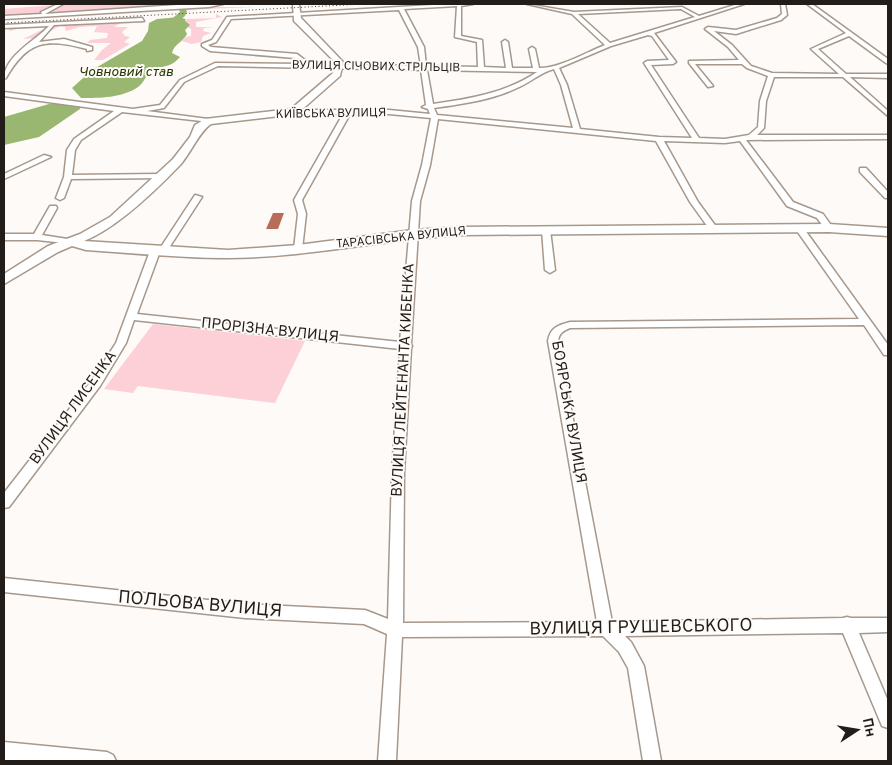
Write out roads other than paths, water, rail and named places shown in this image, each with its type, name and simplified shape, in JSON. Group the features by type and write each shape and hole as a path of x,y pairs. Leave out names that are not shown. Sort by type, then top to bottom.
{"street":[{"path":"37,16 61,4"},
{"path":"4,18 221,4"},
{"path":"459,4 458,37 480,41 481,69"},
{"path":"308,66 297,56 205,48 204,46 214,41 230,18 296,8 471,4"},
{"path":"529,4 574,12 682,8 730,46 749,67 770,75 888,76"},
{"name":"ВУЛИЦЯ СІЧОВИХ СТРІЛЬЦІВ","path":"158,108 167,103 174,89 182,81 217,64 539,70 556,67 609,45 742,4"},
{"path":"708,29 732,33 783,18 786,12 784,4"},
{"path":"809,4 888,62"},
{"name":"ВУЛИЦЯ ЛЕЙТЕНАНТА КИБЕНКА","path":"387,761 395,630 398,473 413,234 416,201 426,165 432,112 422,68 421,47 400,7"},
{"path":"294,112 337,74 339,66 337,59 297,19 296,8"},
{"path":"574,12 609,45"},
{"path":"4,26 51,26 67,22 142,20"},
{"path":"33,44 51,26"},
{"path":"648,33 654,35 673,62"},
{"path":"849,34 814,49 888,114"},
{"path":"4,77 19,54 27,46 33,44 64,41 90,48 89,50"},
{"path":"505,42 509,70"},
{"path":"389,112 432,112 514,88 527,82 539,70 532,49"},
{"path":"691,62 710,86"},
{"path":"696,140 647,63 744,62"},
{"path":"556,67 564,85 577,131"},
{"path":"751,137 761,128 763,101 771,80 770,75"},
{"name":"КИЇВСЬКА ВУЛИЦЯ","path":"5,92 208,121 294,112 432,112 577,131 659,139 725,141 751,137 888,137"},
{"path":"133,111 158,108 166,116"},
{"path":"60,198 68,176 71,150 78,139 121,109"},
{"path":"298,249 302,214 298,200 347,113"},
{"path":"4,280 53,249 90,234 114,220 177,161 195,138 199,127 208,121"},
{"path":"741,138 790,204 820,216 829,228"},
{"path":"659,139 694,202 713,228"},
{"path":"4,177 47,157"},
{"path":"863,170 888,196"},
{"path":"68,176 160,176"},
{"name":"ВУЛИЦЯ ЛИСЕНКА","path":"4,503 96,382 121,343 159,252 198,197"},
{"path":"37,237 53,208"},
{"name":"ТАРАСІВСЬКА ВУЛИЦЯ","path":"4,237 37,237 86,246 159,252 228,254 298,249 413,234 713,228 829,228 888,232"},
{"path":"799,228 888,352"},
{"path":"546,230 550,270"},
{"name":"ПРОРІЗНА ВУЛИЦЯ","path":"132,317 407,346"},
{"name":"БОЯРСЬКА ВУЛИЦЯ","path":"606,630 553,341 554,334 560,328 570,326 867,322"},
{"name":"ПОЛЬОВА ВУЛИЦЯ","path":"4,585 245,611 365,617 395,630"},
{"path":"847,624 888,720"},
{"name":"ВУЛИЦЯ ГРУШЕВСЬКОГО","path":"395,630 606,630 888,624"},
{"path":"606,630 625,647 636,666 652,761"},
{"path":"4,751 107,761"}],"water":[{"name":"Човновий став","path":"180,17 185,19 190,25 185,30 187,34 172,53 180,57 170,65 153,70 132,91 118,95 81,98 72,88 92,70 142,41 148,31 149,23 157,19"},
{"path":"49,104 81,105 80,109 39,137 4,145 4,117"}],"waterway":[{"path":"155,4 182,8 183,11"},
{"path":"164,30 182,14"}],"railway":[{"path":"4,23 364,4"}]}
